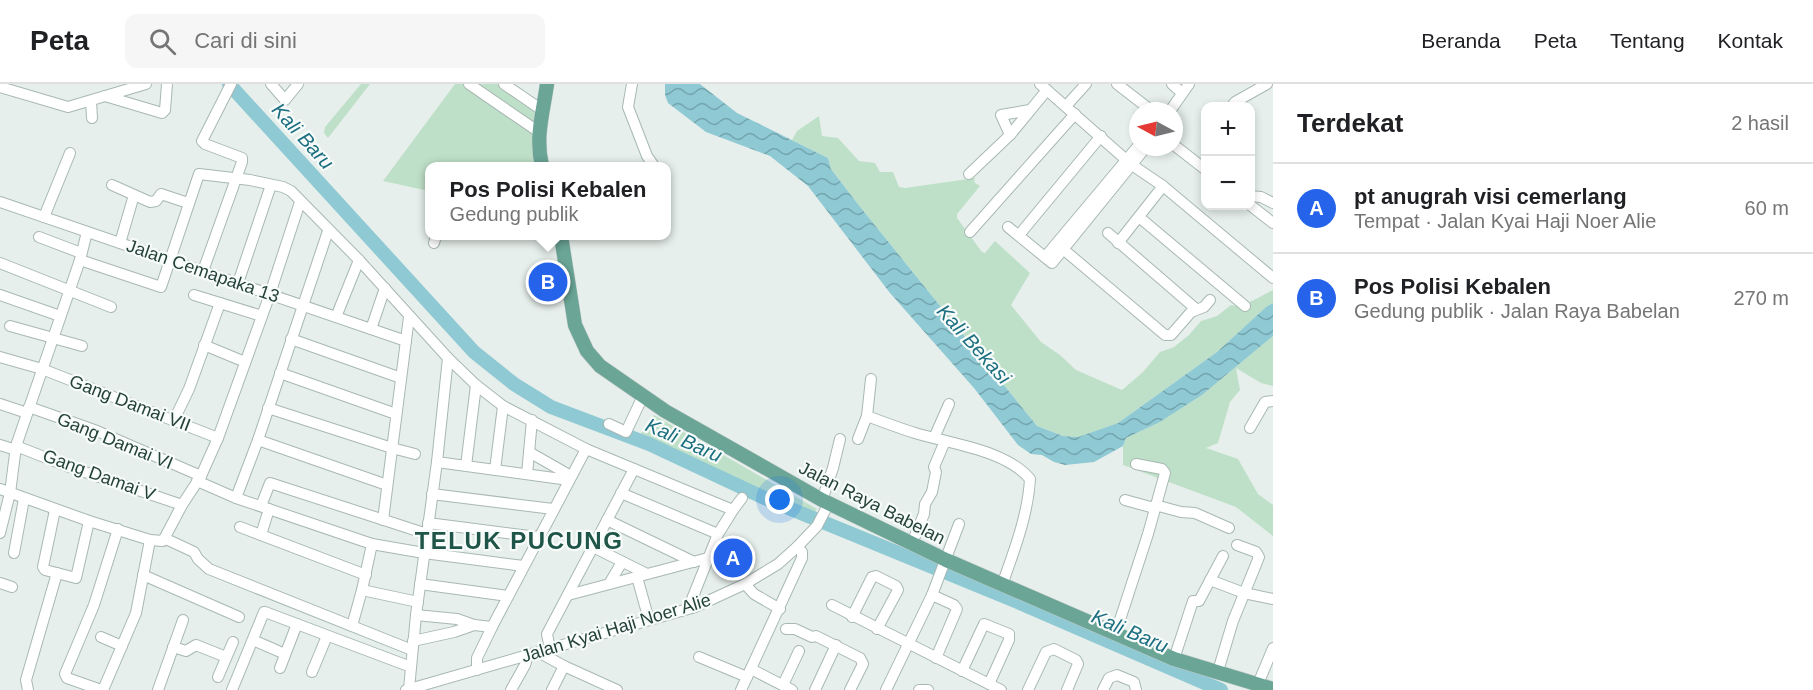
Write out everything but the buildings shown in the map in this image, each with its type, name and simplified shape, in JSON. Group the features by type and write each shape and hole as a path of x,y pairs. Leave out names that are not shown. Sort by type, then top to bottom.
{"main road":[{"path":"541,162 538,150 539,132 547,84"},
{"name":"Jalan Raya Babelan","path":"562,240 576,325 587,351 600,366 665,411 824,506 1174,659 1273,688"}],"street":[{"path":"1,87 16,84"},
{"path":"1,87 64,107 71,107 146,84"},
{"path":"105,96 162,113 165,110 167,84"},
{"path":"271,84 285,100 298,84"},
{"path":"469,84 539,132"},
{"path":"504,84 542,110"},
{"path":"632,84 628,107 651,162"},
{"path":"970,232 1070,110 1086,84"},
{"path":"1117,84 1140,102"},
{"path":"1172,84 1186,89 1177,102"},
{"path":"1235,102 1268,84"},
{"path":"203,271 237,179 242,158 205,144 202,139 229,86"},
{"path":"969,174 1010,135 1030,110 1044,87 1130,162 1163,186 1273,278"},
{"path":"92,101 92,118"},
{"path":"1010,135 1001,115 1030,110"},
{"path":"1019,235 1101,136"},
{"path":"1183,152 1201,166"},
{"path":"44,217 70,153"},
{"path":"1130,162 1133,156"},
{"path":"1008,227 1052,264 1060,248 1136,156"},
{"path":"39,237 80,256 160,287 199,174 250,180 287,189 359,260 448,358 476,385 503,406 586,449 733,510"},
{"path":"112,185 150,202 156,201 159,194 164,194 188,203"},
{"path":"238,283 271,185"},
{"path":"1118,243 1163,186"},
{"path":"120,243 134,195"},
{"path":"1255,196 1273,203"},
{"name":"Jalan Cemapaka 13","path":"0,202 406,341"},
{"path":"5,491 55,510 150,540 161,542 166,539 182,505 199,479 218,438 270,294 300,202"},
{"path":"1255,208 1273,223"},
{"path":"1139,217 1245,306"},
{"path":"236,498 258,440 328,231"},
{"path":"0,533 5,491 16,448 87,232"},
{"path":"1108,233 1196,309"},
{"path":"1060,248 1165,335 1171,335 1196,309 1204,307 1210,300"},
{"path":"336,317 359,260"},
{"path":"0,263 111,307"},
{"path":"371,329 385,288"},
{"path":"0,295 60,316"},
{"path":"194,295 262,316"},
{"path":"174,420 189,389 220,303"},
{"path":"383,520 409,316"},
{"path":"10,326 82,346"},
{"path":"291,339 401,378"},
{"path":"204,345 245,362"},
{"name":"Gang Damai VII","path":"0,357 42,369 218,438"},
{"path":"408,690 448,358"},
{"path":"280,373 396,414"},
{"path":"858,439 867,416 871,379"},
{"path":"466,466 476,385"},
{"path":"609,424 626,432 644,396"},
{"path":"1250,428 1265,402 1273,401"},
{"name":"Gang Damai VI","path":"0,404 28,410 96,431 236,498 372,544 523,566"},
{"path":"934,438 949,404"},
{"path":"495,470 503,406"},
{"path":"268,408 415,454"},
{"path":"867,416 987,453 1023,470 1030,479 1029,494 1002,585"},
{"path":"528,474 532,420"},
{"name":"Jalan Kyai Haji Noer Alie","path":"408,690 692,608 745,584 777,564 817,526 840,439"},
{"path":"258,440 387,485"},
{"path":"912,543 924,514 925,504 932,492 936,472 934,467 945,441"},
{"name":"Gang Damai V","path":"0,445 16,448 182,505"},
{"path":"477,670 477,658 492,627 586,449"},
{"path":"529,452 570,478"},
{"path":"436,462 570,478"},
{"path":"1116,632 1165,470 1136,464"},
{"path":"617,690 595,686 545,651 548,634 634,469"},
{"path":"261,535 270,483 383,520 427,529 538,537"},
{"path":"432,494 554,508"},
{"path":"621,494 718,534"},
{"path":"692,608 692,599 718,534 742,498"},
{"path":"14,553 24,499"},
{"path":"1125,500 1181,513 1195,513 1228,528"},
{"path":"55,510 43,567 45,570 76,578 89,521"},
{"path":"607,520 694,562"},
{"path":"886,690 932,595 959,524"},
{"path":"240,527 366,574"},
{"path":"118,529 94,605 65,674 67,678 101,690 136,613 150,540"},
{"path":"166,539 194,552 209,569 352,626 413,646 474,625"},
{"path":"352,626 372,544"},
{"path":"1218,671 1233,621 1258,554 1237,545"},
{"path":"593,547 642,575 649,620"},
{"path":"741,690 802,558 802,552 797,547"},
{"path":"1174,659 1193,601 1198,601 1223,556"},
{"path":"568,595 708,558"},
{"path":"609,584 622,562"},
{"path":"28,690 26,680 57,573"},
{"path":"143,574 239,617"},
{"path":"852,617 872,578 876,576 896,586 898,590 877,629"},
{"path":"1210,580 1273,599"},
{"path":"0,583 12,587"},
{"path":"420,584 508,596"},
{"path":"745,584 754,594 780,609"},
{"path":"362,590 418,602"},
{"path":"932,595 954,604 957,609 936,658"},
{"path":"832,606 1001,690"},
{"path":"232,690 264,612 411,667"},
{"path":"416,615 457,619 474,625 492,627"},
{"path":"158,690 183,620"},
{"path":"280,668 297,624"},
{"path":"962,671 984,624 1009,634 1009,640 990,684"},
{"path":"786,629 795,629 812,637 816,636 862,659 863,664 850,690"},
{"path":"312,672 327,636"},
{"path":"101,637 122,646"},
{"path":"253,640 285,654"},
{"path":"218,677 233,642"},
{"path":"173,647 186,651 195,645 226,657"},
{"path":"815,690 836,645"},
{"path":"1258,684 1273,648"},
{"path":"1028,690 1049,649 1054,649 1078,664 1067,690"},
{"path":"699,657 787,688 799,651"},
{"path":"511,690 528,655"},
{"path":"552,690 564,666"},
{"path":"1103,690 1109,678 1118,675 1134,682 1136,690"},
{"path":"919,690 928,690"}],"green space":[{"path":"361,84 370,84 328,138 324,133 325,127"},
{"path":"455,84 504,84 542,110 542,162 425,162 425,190 383,181"},
{"path":"819,116 822,136 838,138 859,161 875,163 880,172 893,172 899,187 975,178 974,182 980,186 957,214 957,218 982,252 985,253 995,241 1030,273 1011,305 1041,342 1076,370 1122,390 1143,372 1160,352 1174,347 1201,321 1217,316 1231,305 1241,305 1273,290 1273,303 1217,352 1118,423 1078,437 1063,436 1037,426 857,203 831,169 828,158 792,140 797,131"},
{"path":"1273,336 1273,386 1261,383 1236,368 1240,390 1230,402 1218,443 1206,448 1238,459 1258,494 1273,505 1273,536 1236,507 1123,465 1123,446 1126,438 1160,422 1202,395"},
{"path":"654,415 817,509 813,515 640,435"}],"water":[{"path":"665,84 700,84 737,113 828,158 831,169 857,203 1037,426 1063,436 1078,437 1118,423 1217,352 1273,303 1273,336 1202,395 1160,422 1126,438 1123,446 1094,462 1065,465 1042,455 1031,454 1018,445 974,388 890,293 808,186 770,156 706,132 668,103"}],"waterway":[{"name":"Kali Baru","path":"229,84 474,352 514,384 551,407 649,444 769,500 1013,600 1221,690"}],"place":[{"name":"Pos Polisi Kebalen","path":"548,282"},
{"name":"pt anugrah visi cemerlang","path":"733,558"}],"district":[{"name":"TELUK PUCUNG","path":"519,541"}],"water label":[{"name":"Kali Bekasi","path":"974,344"}]}
